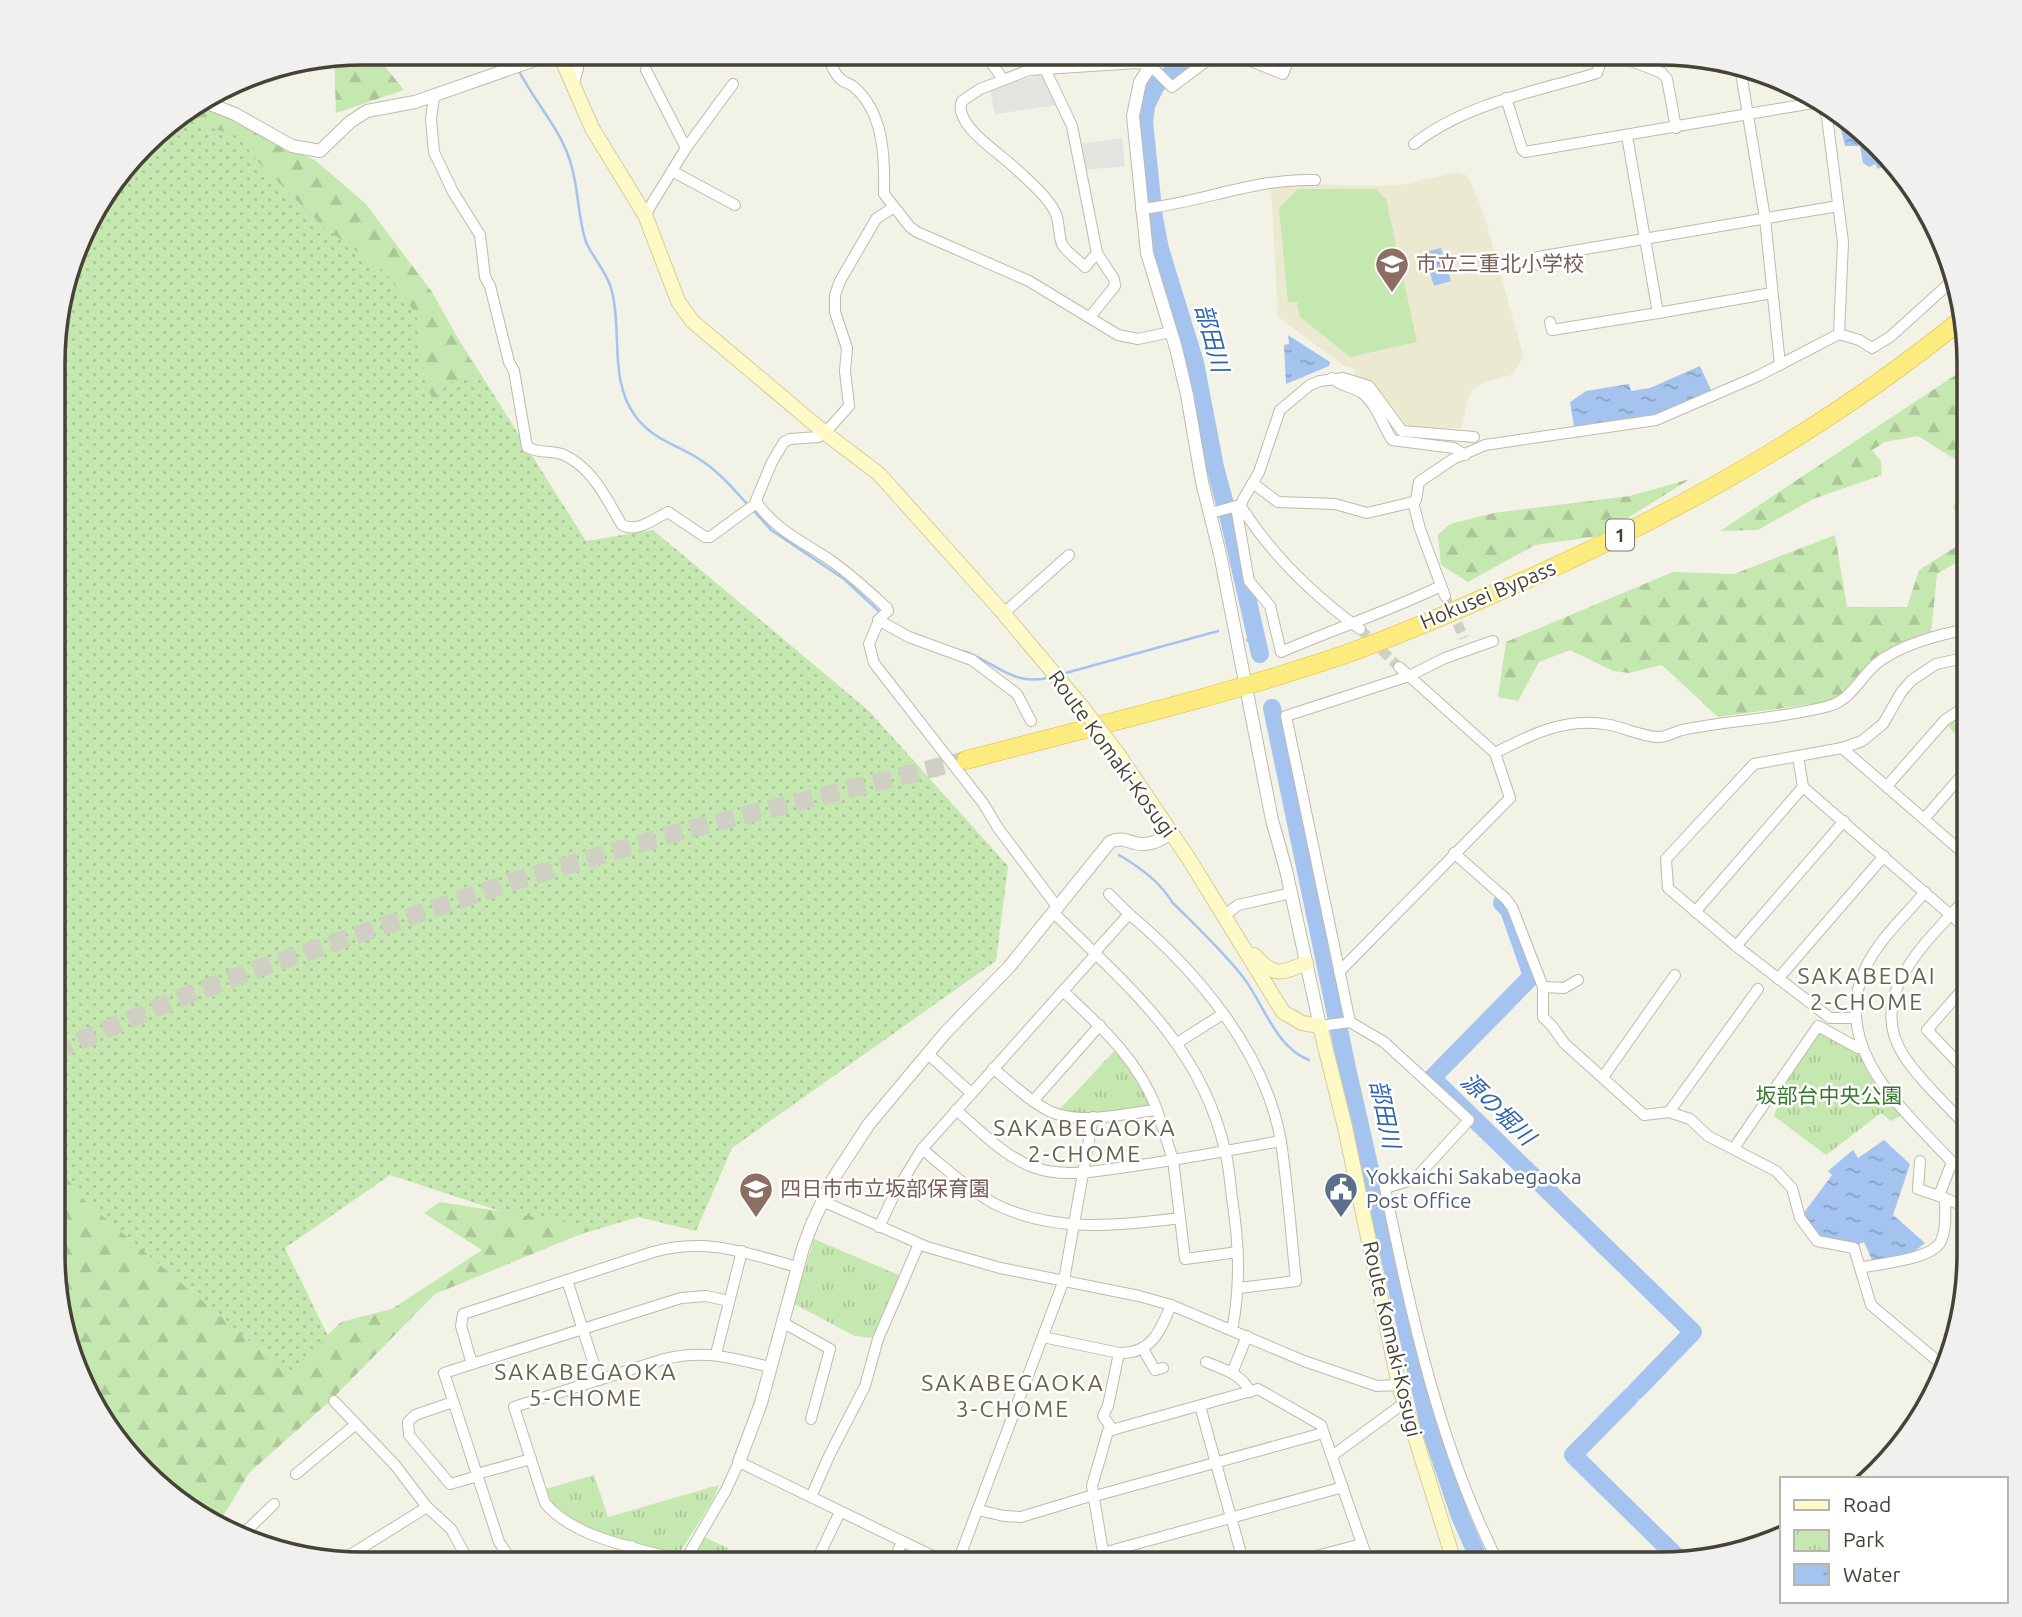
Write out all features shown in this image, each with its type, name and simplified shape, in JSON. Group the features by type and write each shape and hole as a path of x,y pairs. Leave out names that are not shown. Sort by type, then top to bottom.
{"highway":[{"name":"Hokusei Bypass","path":"965,760 1245,685 1344,654 1524,581 1683,503 1819,421 1955,324"}],"main road":[{"name":"Route Komaki-Kosugi","path":"563,65 592,128 645,215 678,301 692,321 825,433 879,474 1004,614 1118,754 1283,1012 1302,1023 1325,1025 1399,1385 1452,1552"},
{"path":"1236,937 1265,967 1275,972 1286,971 1306,963"}],"street":[{"path":"213,105 235,114 292,146 320,151 350,122 367,111 415,102 519,65"},
{"path":"573,86 578,65"},
{"path":"833,65 836,74 853,86 876,121 885,164 884,194 909,227 927,238 1029,281 1129,339 1138,340 1171,332"},
{"path":"993,65 1003,79"},
{"path":"1097,253 1085,267 1062,245 1059,222 1048,203 1001,153 986,144 962,119 960,106 965,97 1029,70 1106,65"},
{"path":"1143,65 1155,69 1172,87 1201,65"},
{"path":"1156,65 1140,82 1133,116 1147,253 1187,395 1202,482 1214,512 1272,820 1306,963 1325,1025 1347,1022 1384,1042 1469,1121 1415,1179 1385,1188 1409,1305 1436,1402 1494,1552"},
{"path":"1261,65 1283,74 1286,65"},
{"path":"1414,144 1436,128 1506,98 1597,73 1600,65"},
{"path":"1642,65 1662,73 1667,79 1676,128"},
{"path":"1045,69 1072,126 1097,253 1114,279 1115,286 1090,317"},
{"path":"646,70 686,148"},
{"path":"1742,77 1765,218 1780,365"},
{"path":"645,215 686,148 733,84"},
{"path":"433,96 431,119 434,152 453,192 480,234 485,277 490,286 509,362 514,370 527,447 537,453 563,454 589,472 622,525 629,528 638,527 668,512 705,537 710,537 753,505 784,442 818,437 825,433 849,406 845,371 847,348 834,303 837,287 876,219 894,207"},
{"path":"1506,98 1525,152 1807,104"},
{"path":"1827,116 1843,242 1839,334"},
{"path":"1627,136 1658,313"},
{"path":"672,171 734,205"},
{"path":"1144,208 1267,182 1315,180"},
{"path":"1539,265 1538,257 1838,206"},
{"path":"1254,484 1278,502 1335,504 1367,513 1413,502 1416,500 1419,482 1453,459 1485,445 1656,420 1780,365 1839,334 1859,340 1872,348 1891,337 1947,285"},
{"path":"1550,321 1552,330 1772,293"},
{"path":"1214,512 1236,506 1254,484 1280,410 1300,391 1320,381 1343,377 1369,386 1402,431 1474,437"},
{"path":"1332,379 1339,385 1363,394 1392,440 1454,448 1465,455"},
{"path":"1236,506 1249,581 1270,606 1281,652 1443,591 1413,502"},
{"path":"753,505 771,521 858,581 882,617 909,637 972,660 1017,694 1031,721"},
{"path":"1236,506 1274,553 1339,614 1355,625"},
{"path":"1004,614 1069,555"},
{"path":"882,617 869,644 874,663 983,803 1056,911 1148,1006 1177,1043 1196,1074 1210,1103 1226,1151 1238,1252 1239,1288 1232,1330"},
{"path":"1495,753 1516,740 1558,724 1595,722 1658,737 1681,730 1827,706 1851,693 1875,664 1892,654 1926,639 1957,632"},
{"path":"1464,638 1470,651"},
{"path":"1347,1022 1286,716 1409,676 1445,658 1493,641"},
{"path":"1856,1018 1830,1018 1695,912 1668,888 1665,859 1754,764 1842,748 1862,741 1888,718 1906,686 1942,661 1957,659"},
{"path":"1339,972 1510,798 1495,753 1399,667"},
{"path":"1887,786 1945,720 1957,712"},
{"path":"1842,748 1924,820 1957,844"},
{"path":"1798,756 1803,787 1957,920"},
{"path":"1924,820 1957,781"},
{"path":"1695,912 1803,787"},
{"path":"1736,946 1844,821"},
{"path":"690,1552 726,1490 752,1430 797,1267 821,1201 856,1141 927,1053 1002,975 1107,846 1122,838 1141,845 1149,844 1171,833"},
{"path":"1454,853 1506,899 1519,922 1542,987 1543,1017 1564,1044 1644,1115 1669,1112 1690,1119 1708,1136 1784,1177 1792,1188 1800,1218 1818,1241 1854,1248 1871,1305 1938,1361"},
{"path":"1778,979 1884,856"},
{"path":"1860,1268 1917,1258 1939,1244 1945,1224 1942,1197 1952,1162 1883,1086 1869,1064 1856,1018 1858,994 1866,968 1877,950 1925,892"},
{"path":"1224,916 1245,903 1291,893"},
{"path":"1110,894 1189,970 1223,1014 1268,1098 1281,1141 1296,1281 1239,1288"},
{"path":"1957,908 1900,977 1893,998 1892,1020 1895,1037 1906,1058 1957,1115"},
{"path":"879,1227 895,1193 922,1149 1129,914"},
{"path":"1603,1077 1675,975"},
{"path":"1542,987 1564,988 1578,980"},
{"path":"1669,1112 1758,989"},
{"path":"1063,991 1100,1026 1137,1070 1157,1110 1173,1160 1185,1259 1238,1252"},
{"path":"1957,1001 1927,1030 1957,1061"},
{"path":"1177,1043 1223,1014"},
{"path":"1033,1101 1100,1026"},
{"path":"1734,1148 1818,1026 1858,1048 1863,1048"},
{"path":"927,1053 971,1093"},
{"path":"993,1068 1033,1101 1063,1116 1093,1117 1157,1110"},
{"path":"956,1110 1003,1150 1024,1163 1047,1171 1083,1172 1281,1141"},
{"path":"962,1552 1063,1280 1093,1117"},
{"path":"922,1149 970,1187 998,1205 1038,1218 1091,1227 1180,1218"},
{"path":"1920,1161 1918,1189 1957,1203"},
{"path":"821,1201 919,1244 990,1266 1171,1306 1304,1361 1377,1386 1399,1385"},
{"path":"811,1497 865,1386 878,1339 919,1244"},
{"path":"472,1364 461,1325 463,1314 667,1248 704,1245 742,1251 797,1267"},
{"path":"716,1354 742,1251"},
{"path":"567,1280 599,1380"},
{"path":"506,1552 499,1542 444,1373 681,1298 706,1296 729,1301"},
{"path":"1043,1337 1119,1353 1143,1349 1158,1336 1171,1306"},
{"path":"782,1322 830,1349 811,1419"},
{"path":"1232,1373 1247,1336"},
{"path":"1143,1349 1154,1370 1163,1368"},
{"path":"1112,1430 1103,1416 1108,1406 1119,1353"},
{"path":"650,1552 599,1537 559,1518 551,1511 545,1503 514,1406 678,1356 716,1354 770,1367"},
{"path":"1206,1362 1232,1373 1246,1383 1250,1392"},
{"path":"1103,1552 1092,1486 1106,1434 1112,1430 1258,1389 1275,1396 1321,1425 1364,1552"},
{"path":"334,1401 395,1465 427,1507 450,1529 463,1552"},
{"path":"453,1402 415,1415 408,1422 409,1435 450,1484 531,1459"},
{"path":"1332,1456 1404,1403"},
{"path":"1200,1406 1241,1552"},
{"path":"296,1474 356,1424"},
{"path":"978,1510 1021,1517 1324,1433"},
{"path":"739,1462 923,1552"},
{"path":"1126,1552 1231,1518 1343,1487"},
{"path":"247,1530 274,1504"},
{"path":"355,1552 427,1507"},
{"path":"821,1552 841,1512"},
{"path":"897,1552 902,1542"},
{"path":"1332,1552 1362,1544"},
{"path":"629,1552 631,1546"}],"shaded area":[{"path":"1045,73 1059,105 995,114 990,90"},
{"path":"1122,138 1125,166 1085,170 1079,144"},
{"name":"市立三重北小学校","path":"1456,172 1466,175 1470,181 1484,214 1523,355 1511,375 1482,383 1472,390 1462,428 1413,428 1405,424 1356,377 1353,368 1346,367 1278,317 1271,187 1301,184 1382,186 1406,184"}],"green space":[{"path":"384,65 404,90 336,113 334,66"},
{"path":"220,101 444,316 586,541 653,530 869,711 1008,866 996,961 732,1148 696,1231 638,1217 575,1236 390,1175 285,1248 332,1344 290,1379 65,1202 67,323 87,248 126,181 152,152 181,126"},
{"path":"209,108 316,161 365,203 432,292 478,374 448,383 433,401 424,377 417,319 410,305 385,272 325,228 260,164 237,136 189,120"},
{"path":"1298,189 1376,189 1386,199 1417,342 1350,357 1300,317 1297,302 1288,302 1279,208"},
{"path":"1957,374 1957,460 1918,436 1885,442 1872,450 1881,461 1882,475 1813,499 1758,530 1720,531"},
{"path":"1690,479 1599,536 1535,545 1468,582 1441,565 1438,535 1450,524 1494,513 1630,496"},
{"path":"1835,535 1847,607 1907,607 1919,570 1957,546 1957,564 1937,574 1931,633 1895,649 1848,690 1827,702 1718,717 1662,665 1629,673 1613,671 1570,650 1539,662 1518,701 1498,697 1506,642 1673,572 1734,574"},
{"path":"1957,717 1957,735 1946,724"},
{"name":"坂部台中央公園","path":"1820,1030 1852,1047 1861,1055 1877,1086 1902,1115 1891,1121 1881,1113 1826,1155 1774,1116 1791,1071"},
{"path":"1117,1048 1152,1104 1150,1107 1082,1115 1058,1111"},
{"path":"65,1177 86,1202 288,1374 341,1322 392,1309 482,1250 424,1213 440,1202 598,1227 435,1294 331,1400 249,1473 223,1517 181,1491 152,1465 126,1436 105,1404 87,1369 70,1313 65,1274"},
{"path":"814,1239 901,1276 874,1338 855,1336 794,1304"},
{"path":"594,1475 608,1517 719,1485 714,1498 680,1552 634,1542 584,1526 558,1510 546,1489"},
{"path":"704,1537 728,1548 726,1552 695,1552"}],"water":[{"path":"1840,125 1883,167 1878,169 1875,164 1869,167 1863,163 1860,146 1845,146"},
{"path":"1441,248 1451,281 1434,286 1424,252"},
{"path":"1288,335 1330,362 1329,366 1286,384 1284,345 1289,344"},
{"path":"1700,366 1711,390 1656,414 1574,427 1570,402 1586,391 1629,384 1631,391 1650,388"},
{"path":"1884,1140 1910,1164 1893,1215 1925,1243 1915,1251 1916,1254 1873,1262 1864,1242 1857,1245 1817,1236 1803,1214 1832,1175 1828,1171 1853,1150 1858,1158"}],"waterway":[{"name":"部田川","path":"1182,65 1156,85 1146,106 1144,122 1154,218 1160,249 1195,363 1215,467 1260,654"},
{"path":"519,71 559,135 569,158 586,242 611,288 619,371 627,403 650,431 703,462 747,504"},
{"path":"754,511 771,530 844,579 882,614"},
{"path":"1062,674 1218,631"},
{"path":"1247,640 1257,643"},
{"path":"963,651 1015,677 1051,677"},
{"name":"部田川","path":"1272,708 1347,1068 1429,1425 1460,1516 1476,1552"},
{"path":"1119,855 1155,882 1218,948 1243,977 1287,1045 1309,1060"},
{"name":"源の堀川","path":"1502,903 1509,910 1532,976 1432,1078 1693,1332 1636,1391"},
{"name":"源の堀川","path":"1631,1396 1573,1455 1672,1552"}],"tunnel":[{"path":"1445,596 1464,638"},
{"path":"1360,629 1399,667"},
{"path":"65,1047 172,1001 260,968 518,880 686,830 966,760"}],"place":[{"name":"市立三重北小学校","path":"1392,294"},
{"name":"四日市市立坂部保育園","path":"756,1219"},
{"name":"Yokkaichi Sakabegaoka Post Office","path":"1341,1219"}],"district":[{"name":"SAKABEDAI 2-CHOME","path":"1867,989"},
{"name":"SAKABEGAOKA 2-CHOME","path":"1085,1141"},
{"name":"SAKABEGAOKA 5-CHOME","path":"586,1385"},
{"name":"SAKABEGAOKA 3-CHOME","path":"1013,1396"}]}
